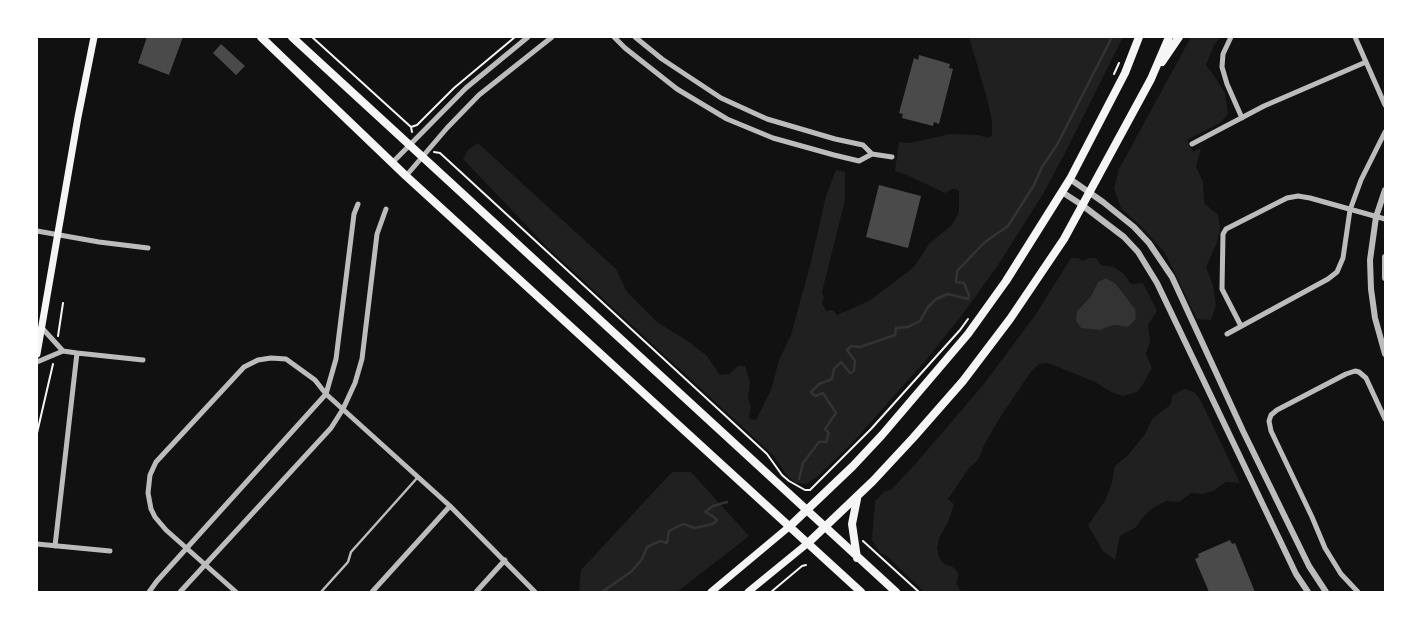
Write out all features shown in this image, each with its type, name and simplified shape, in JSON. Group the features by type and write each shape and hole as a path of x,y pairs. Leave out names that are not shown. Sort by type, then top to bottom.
{"main road":[{"path":"37,354 93,37"},
{"path":"261,37 406,176 861,592"},
{"path":"292,37 895,592"},
{"path":"711,592 790,526 853,466 968,334 1006,281 1070,179 1125,73 1139,37"},
{"path":"1151,79 1169,37"},
{"path":"748,592 808,543 858,497 946,400 994,340 1064,239 1151,79 1179,37"},
{"path":"857,558 852,524 858,497"}],"street":[{"path":"393,163 466,88 528,37"},
{"path":"406,176 479,95 552,37"},
{"path":"614,37 677,89 727,119 773,138 834,155 859,161 872,154"},
{"path":"635,37 662,59 721,98 766,119 863,145 872,154 892,158"},
{"path":"1231,37 1223,54 1222,66 1242,118"},
{"path":"1355,37 1385,105"},
{"path":"1192,144 1264,106 1366,62"},
{"path":"1227,334 1337,272 1343,258 1350,210 1361,180 1385,132"},
{"path":"1070,179 1112,208 1149,243 1172,277 1243,431 1309,566 1326,592"},
{"path":"1385,190 1376,217 1370,260 1375,318 1385,354"},
{"path":"1062,192 1124,237 1138,252 1157,283 1290,561 1308,592"},
{"path":"1241,326 1222,289 1223,234 1226,229 1287,198 1298,196 1385,219"},
{"path":"149,592 326,394 335,359 354,214 358,204"},
{"path":"180,592 331,428 343,409 362,359 377,234 386,209"},
{"path":"37,231 148,248"},
{"path":"1385,257 1385,278"},
{"path":"42,328 63,351"},
{"path":"37,362 63,351 142,360"},
{"path":"55,545 77,353"},
{"path":"236,592 166,530 151,509 148,493 150,475 156,463 244,367 258,359 286,359 315,380 326,394 450,506 535,592"},
{"path":"1358,592 1341,574 1325,548 1271,431 1269,421 1277,410 1355,371 1366,378 1385,419"},
{"path":"372,592 450,506"},
{"path":"37,544 110,551"},
{"path":"476,592 505,560"}],"lane":[{"path":"321,592 348,562 351,552 418,477"}],"path":[{"path":"312,37 411,127 417,138"},
{"path":"1111,82 1121,59"},
{"path":"429,148 440,153 757,444 773,460 782,475 800,488 810,490 871,429 967,320"},
{"path":"57,340 64,303"},
{"path":"37,433 54,359"},
{"path":"860,539 919,592"},
{"path":"771,592 806,565"}],"shaded area":[{"path":"969,37 1123,37 1043,194 998,265 926,360 852,443 806,484 796,483 788,477 773,455 547,247 463,159 468,150 478,143 616,269 627,292 657,322 707,356 720,375 729,374 738,366 745,366 750,382 749,418 756,420 771,390 779,360 791,335 826,196 836,170 845,172 845,200 822,292 822,303 826,311 833,310 837,315 869,301 914,267 929,244 952,225 959,212 957,189 945,193 895,171 899,142 909,143 951,134 989,138 992,135 988,102"},
{"path":"1191,37 1221,37 1214,45 1206,65 1225,93 1228,114 1220,123 1187,140 1193,152 1201,148 1196,167 1203,182 1204,203 1218,215 1220,228 1206,267 1213,285 1216,306 1211,320 1197,319 1165,253 1121,208 1114,189 1119,169"},
{"path":"1071,258 1083,261 1096,258 1101,265 1114,267 1124,274 1131,284 1143,283 1157,311 1148,325 1150,341 1146,354 1152,368 1137,392 1123,396 1048,363 1039,364 1001,416 978,460 969,468 948,499 954,504 937,548 944,564 953,567 959,574 956,583 961,592 924,592 887,556 880,553 872,540 875,501 885,491 891,490 918,461 984,384 1036,314","holes":["1106,278 1116,284 1132,305 1136,319 1128,327 1114,325 1100,330 1079,308"]},
{"path":"1106,278 1116,284 1135,309 1136,319 1128,327 1114,325 1100,330 1081,328 1076,320 1077,311 1091,296 1098,282"},
{"path":"1184,389 1194,392 1201,401 1240,483 1226,482 1213,491 1191,493 1179,502 1166,501 1153,508 1136,527 1120,536 1115,560 1103,551 1088,525 1105,501 1115,466 1145,434 1153,418 1170,405 1173,395"},
{"path":"672,472 691,472 749,536 677,592 579,592 581,570"}],"building":[{"path":"147,37 183,37 169,75 138,63"},
{"path":"221,44 245,66 236,75 213,53"},
{"path":"919,55 950,64 949,68 953,69 939,124 934,122 933,126 902,118 903,114 899,113 914,58 918,60"},
{"path":"879,185 921,196 908,248 866,237"},
{"path":"1230,540 1232,544 1235,543 1255,592 1209,592 1195,559 1199,557 1198,554"}],"waterway":[{"path":"799,479 803,463 819,442 826,442 829,433 825,429 836,413 823,393 815,396 811,392 819,384 832,379 834,369 841,362 850,373 854,371 855,361 847,350 851,346 860,347 895,335 896,328 908,327 920,321 936,299 948,294 968,299 964,283 956,282 957,271 985,242 1008,226 1057,145 1112,37"},
{"path":"602,592 632,571 642,559 647,547 660,541 667,543 669,531 683,524 695,528 713,524 717,520 705,512 713,506 727,502"}]}
